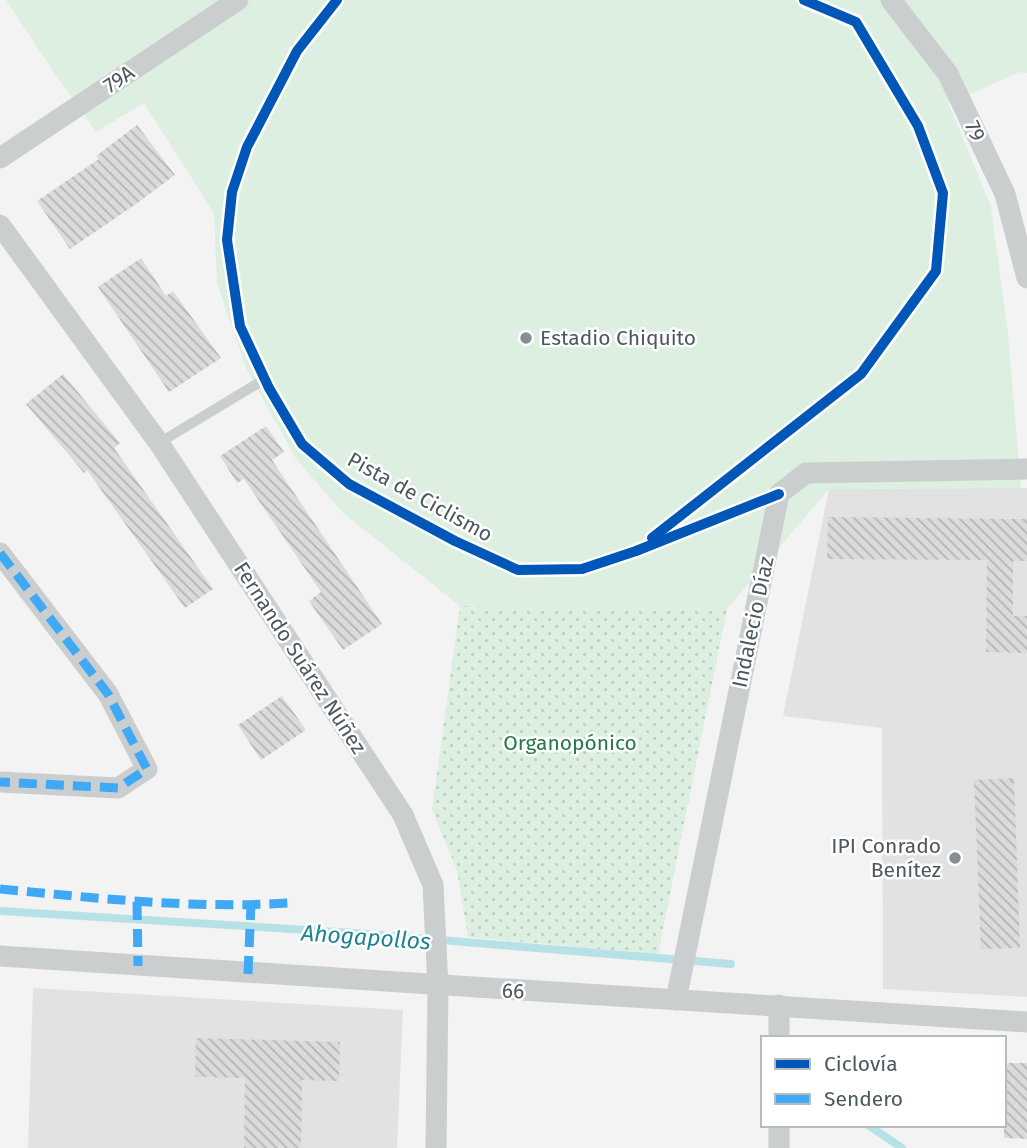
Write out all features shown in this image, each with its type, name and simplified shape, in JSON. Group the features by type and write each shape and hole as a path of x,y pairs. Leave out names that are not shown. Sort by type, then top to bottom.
{"street":[{"name":"79A","path":"0,159 238,0"},
{"name":"79","path":"891,0 948,74 1005,194 1027,278"},
{"name":"Fernando Suárez Núñez","path":"0,225 159,443 403,816 433,886 438,986 436,1148"},
{"name":"Indalecio Díaz","path":"676,1000 779,494 806,473 1027,470"},
{"path":"0,553 108,694 147,769 118,788 0,782"},
{"name":"66","path":"0,956 1027,1022"},
{"path":"779,1005 779,1036"},
{"path":"779,1127 779,1148"}],"lane":[{"path":"159,443 265,379"}],"shaded area":[{"name":"IPI Conrado Benítez","path":"1027,488 1027,997 883,989 882,728 783,716 829,489"},
{"path":"33,988 403,1010 397,1148 28,1148"}],"green space":[{"path":"6,0 1027,0 1027,73 1019,72 949,104 991,207 1008,334 1021,488 829,489 727,609 460,606 342,512 296,459 246,368 217,283 214,213 144,103 96,132"},
{"name":"Organopónico","path":"460,606 727,609 658,954 468,937 457,870 432,810"}],"building":[{"path":"137,125 175,175 70,249 37,201 99,159 96,156"},
{"path":"141,258 166,296 173,291 221,358 169,392 98,287"},
{"path":"63,374 120,443 114,448 213,589 185,608 87,470 84,473 26,404"},
{"path":"266,426 284,452 272,460 382,624 343,650 309,601 321,592 244,479 237,483 220,456"},
{"path":"828,517 1027,519 1027,561 1013,561 1013,616 1027,616 1027,653 986,652 987,560 827,559"},
{"path":"282,696 306,730 261,760 238,725"},
{"path":"1014,778 1020,948 981,949 974,780"},
{"path":"196,1038 340,1042 339,1081 302,1080 301,1148 244,1148 245,1078 195,1077"},
{"path":"1006,1063 1027,1063 1027,1139 1004,1138"}],"waterway":[{"name":"Ahogapollos","path":"0,911 355,933 731,964"},
{"name":"Ahogapollos","path":"871,1127 902,1148"}],"marked path":[{"path":"0,553 108,694 147,769 118,788 0,782"},
{"path":"0,889 180,904 288,903"},
{"path":"137,902 138,966"},
{"path":"248,974 251,905"}],"cycle path":[{"name":"Pista de Ciclismo","path":"337,0 297,51 247,147 232,192 227,240 240,326 269,388 302,444 349,484 455,541 518,570 582,569 636,551 779,494"},
{"path":"652,538 861,374 936,271 943,193 918,126 856,22 804,0"}],"place":[{"name":"Estadio Chiquito","path":"526,338"},
{"name":"IPI Conrado Benítez","path":"955,858"}]}
